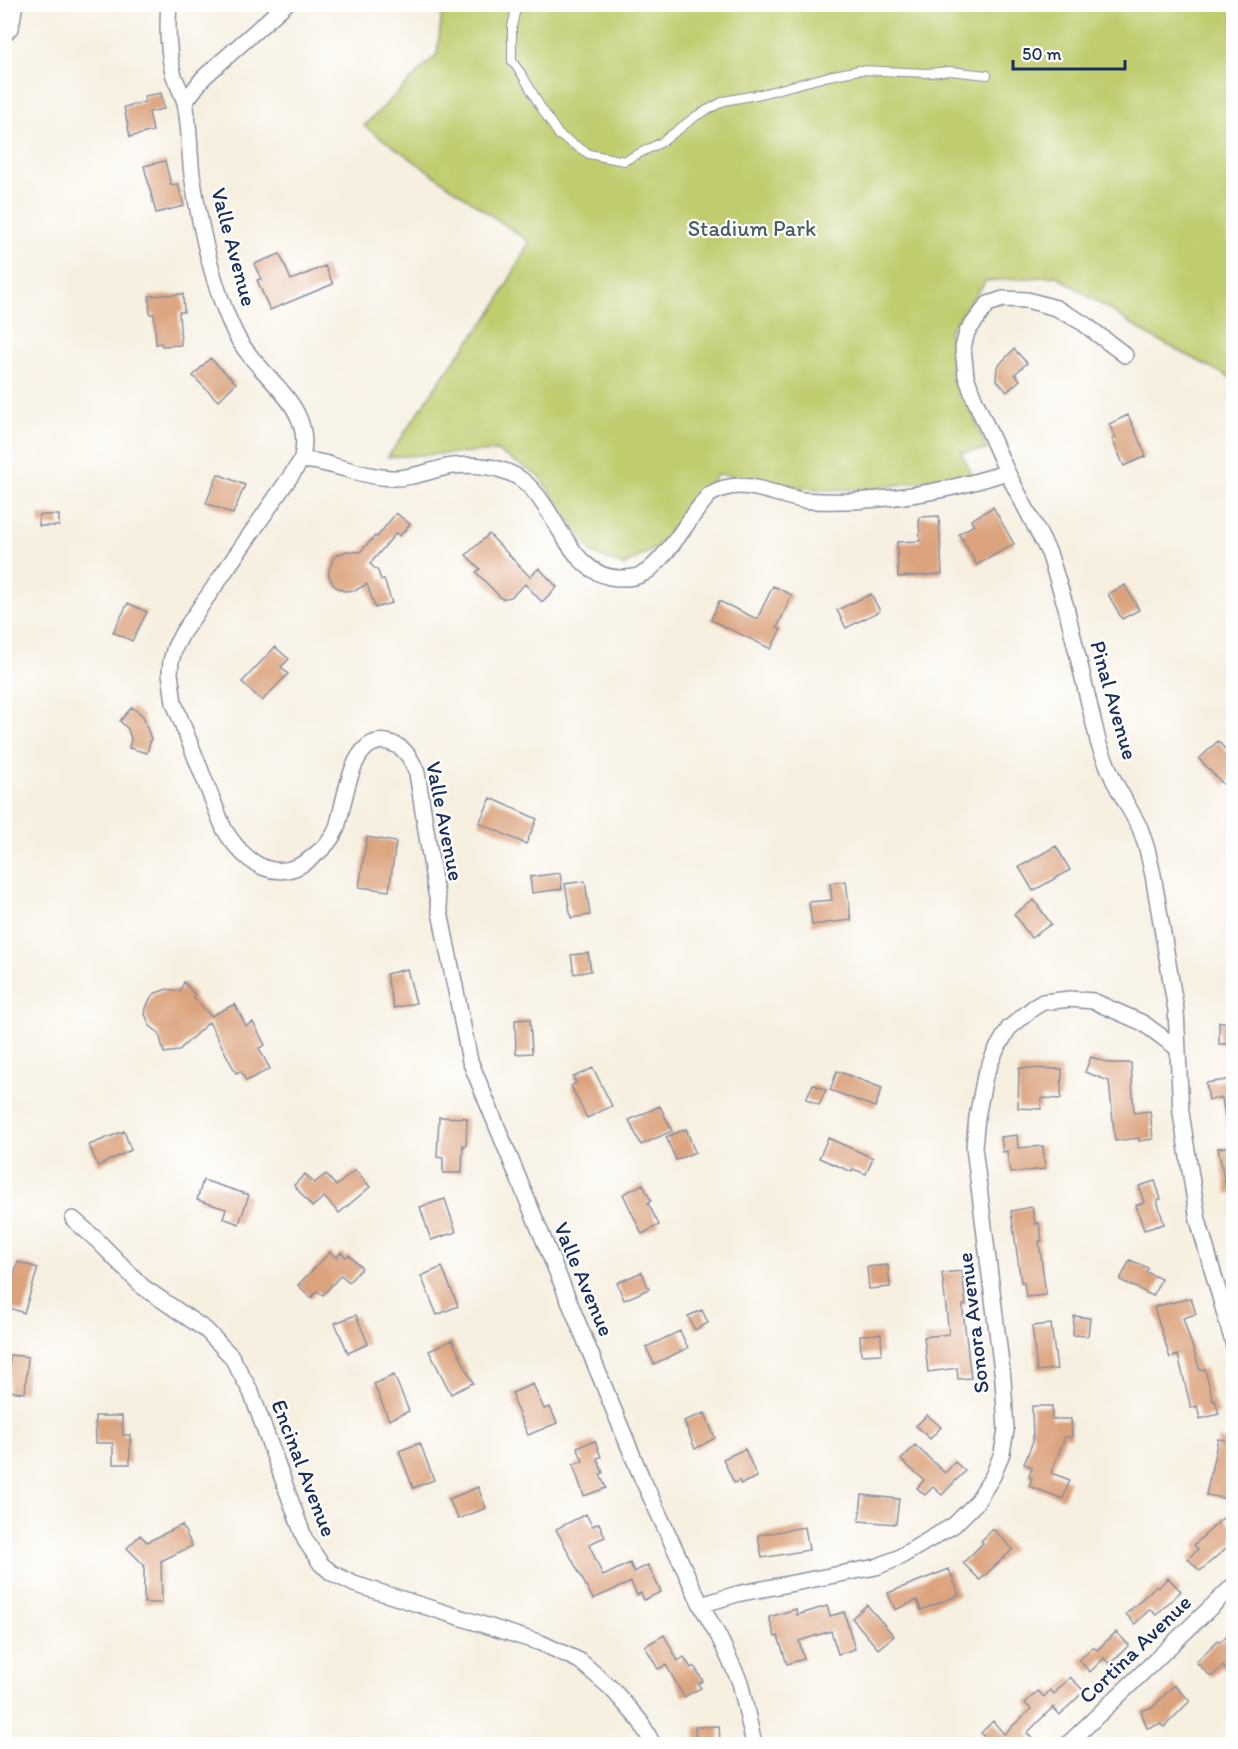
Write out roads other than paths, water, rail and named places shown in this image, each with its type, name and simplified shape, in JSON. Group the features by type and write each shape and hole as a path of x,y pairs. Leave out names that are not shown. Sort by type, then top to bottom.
{"street":[{"path":"4,35 10,27 15,4"},
{"name":"Valle Avenue","path":"169,4 168,31 173,72 185,102 192,176 220,299 239,340 290,402 300,417 304,429 304,450 301,461 183,632 171,661 170,674 174,703 229,838 252,863 275,871 287,871 302,866 325,847 336,831 351,770 365,750 383,741 393,743 410,755 417,773 435,887 470,1061 641,1476 740,1682 754,1744"},
{"path":"185,102 203,78 286,4"},
{"name":"Pinal Avenue","path":"1125,355 1083,323 1056,308 1026,300 1003,299 988,304 967,332 963,348 963,363 974,398 1007,472 1049,553 1064,598 1099,745 1114,781 1140,828 1147,849 1176,1010 1181,1113 1198,1220 1233,1346"},
{"path":"301,461 308,460 391,478 454,466 497,469 517,477 534,491 579,559 594,572 613,579 639,577 649,570 664,555 709,495 719,489 744,485 775,494 815,501 886,499 978,482 1007,472"},
{"name":"Sonora Avenue","path":"701,1605 737,1594 876,1567 898,1558 954,1525 976,1503 993,1476 1002,1453 1006,1430 1003,1379 974,1147 985,1076 995,1052 1010,1028 1033,1008 1043,1002 1070,999 1093,1001 1143,1023 1177,1048"},
{"name":"Encinal Avenue","path":"73,1219 143,1287 206,1330 231,1356 251,1392 305,1540 321,1564 332,1573 354,1584 541,1643 580,1661 612,1689 640,1722 653,1744"},
{"name":"Cortina Avenue","path":"1068,1744 1233,1586"}],"lane":[{"path":"517,4 513,27 512,61 559,135 589,154 624,161 662,142 696,116 724,101 859,70 928,73 950,71 987,75"}],"park label":[{"name":"Stadium Park","path":"752,228"}]}
